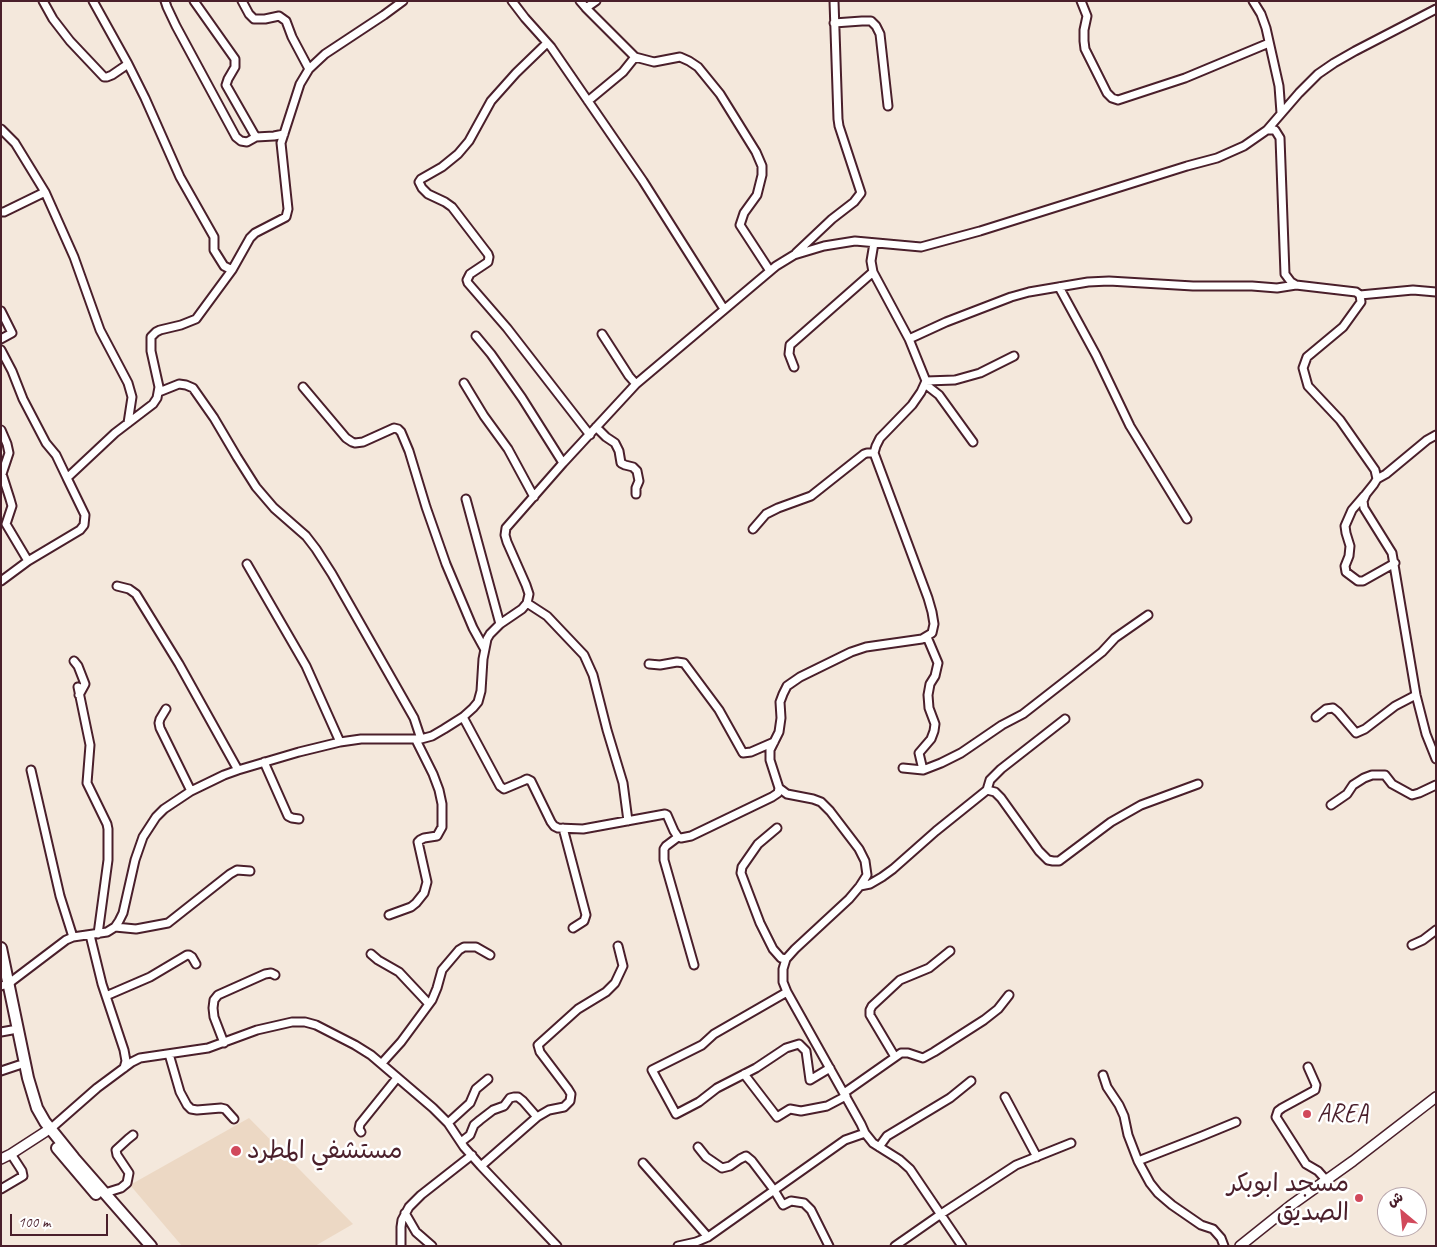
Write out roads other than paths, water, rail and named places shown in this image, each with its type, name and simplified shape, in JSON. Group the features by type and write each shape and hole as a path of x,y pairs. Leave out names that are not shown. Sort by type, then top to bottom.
{"main road":[{"path":"1,948 3,985 24,1088 31,1109 69,1163 142,1246"},
{"path":"3,985 32,1093 48,1131 105,1193 150,1246"}],"street":[{"path":"43,1 53,19 70,41 104,77 112,75 128,64"},
{"path":"92,1 128,64 180,177 214,238 214,250 224,266 232,270"},
{"path":"165,1 166,7 236,137 247,142 256,137 284,134"},
{"path":"194,1 235,59 235,67 226,85 256,137"},
{"path":"242,1 254,19 279,16 286,21 292,37 309,69"},
{"path":"67,478 115,433 153,404 157,398 159,387 151,351 151,337 160,330 181,325 196,318 232,270 250,238 255,233 283,220 288,213 281,143 300,84 309,69 325,54 384,16 403,1"},
{"path":"512,1 551,47 643,181 724,309"},
{"path":"580,1 635,57 654,62 680,57 698,67 720,94 756,152 762,166 762,175 757,195 744,213 740,225 770,271"},
{"path":"586,8 596,1"},
{"path":"3,985 61,943 73,937 107,932 115,927 122,913 135,860 143,837 156,817 164,809 191,791 238,770 340,742 361,739 419,740 432,736 463,717 473,708 480,696 484,648 490,634 500,624 522,609 527,603 529,594 506,542 506,528 636,384 770,271 794,255 832,219 854,202 861,193 839,126 834,1"},
{"path":"1081,1 1087,16 1084,30 1085,49 1107,93 1112,98 1118,100 1185,78 1269,43"},
{"path":"1254,1 1261,14 1269,43 1279,86 1281,113"},
{"path":"794,255 824,246 855,241 922,247 1217,158 1244,146 1267,130 1299,93 1318,74 1334,63 1355,50 1436,10"},
{"path":"834,23 862,20 870,21 876,26 880,34 888,106"},
{"path":"547,43 491,101 469,141 458,154 419,182 428,194 452,207 488,254 488,262 470,274 467,280 468,283 507,328 590,435"},
{"path":"588,101 623,72 635,57"},
{"path":"1,129 15,143 45,192 74,257 100,330 131,392 128,423"},
{"path":"1267,130 1275,130 1280,138 1284,270 1291,282 1296,285"},
{"path":"1,212 45,192"},
{"path":"874,243 871,261 873,272 909,339 925,382 938,395 974,442"},
{"path":"794,367 788,354 790,346 873,272"},
{"path":"909,339 946,322 1011,297 1088,282 1109,281 1277,288 1296,285 1356,292 1360,295 1413,290 1436,292"},
{"path":"1059,287 1096,355 1130,426 1187,519"},
{"path":"1360,295 1361,302 1343,327 1308,357 1302,368 1308,386 1340,420 1375,470 1377,479"},
{"path":"1,311 12,333 1,339"},
{"path":"602,334 636,384"},
{"path":"476,336 522,398 563,463"},
{"path":"1,350 23,398 46,443 56,455 85,515 84,525 80,530 28,561 1,581"},
{"path":"925,382 955,380 980,373 1014,356"},
{"path":"925,382 912,405 880,438 874,453 932,612 934,624 932,633 918,641 866,647 851,652 800,677 787,686 780,702 780,726 770,750 770,760 779,788 787,794 821,802 830,811 859,849 865,861 867,875 848,899 786,959 783,969 786,992 865,1133 873,1143 900,1160 910,1169 962,1246"},
{"path":"464,383 484,416 508,449 534,497"},
{"path":"159,392 179,384 193,388 214,418 256,488 274,508 306,536 316,549 414,718 419,740 433,774 442,804 442,827 437,836 418,842 427,882 424,894 416,904 389,916"},
{"path":"303,387 346,438 352,442 363,442 394,428 401,432 446,564 473,628 484,648"},
{"path":"596,427 615,443 621,463 638,471 639,481 636,494"},
{"path":"1,430 9,453 2,474 12,506 6,524 28,561"},
{"path":"1395,563 1363,581 1358,581 1346,572 1345,566 1350,546 1345,526 1352,510 1377,479 1386,474 1426,440 1436,435"},
{"path":"753,529 766,514 811,496 864,454 874,453"},
{"path":"1366,494 1363,502 1364,508 1392,553 1395,563 1416,695 1426,734 1436,758"},
{"path":"466,499 500,624"},
{"path":"248,564 306,666 340,742"},
{"path":"116,586 129,589 136,594 179,664 238,770"},
{"path":"527,603 547,616 584,656 593,674 606,730 623,783 628,821"},
{"path":"904,768 923,770 961,754 1002,725 1023,714 1102,652 1115,638 1148,615"},
{"path":"923,770 919,752 931,739 934,730 935,724 928,695 930,684 936,676 938,663 927,637"},
{"path":"74,661 85,684 79,691 90,745 86,783 108,829 108,860 92,948 124,1050 126,1061 124,1068"},
{"path":"648,664 684,663 719,710 743,754 774,742"},
{"path":"1316,717 1326,709 1332,708 1338,712 1356,734 1395,706 1416,695"},
{"path":"166,709 160,719 160,728 191,791"},
{"path":"463,717 500,786 504,789 523,780 529,780 554,826 582,829 667,814 678,837"},
{"path":"860,886 870,884 882,877 936,830 987,790 990,780 994,775 1065,719"},
{"path":"264,762 288,816 298,819"},
{"path":"31,770 60,896 73,937"},
{"path":"1332,805 1347,794 1353,785 1372,775 1385,775 1392,784 1412,795 1436,785"},
{"path":"987,790 995,792 1039,850 1048,860 1053,861 1059,860 1111,822 1142,805 1198,784"},
{"path":"694,964 664,860 664,850 666,846 678,837 691,836 772,797 778,793 779,788"},
{"path":"563,828 586,915 584,921 573,928"},
{"path":"778,828 758,844 742,866 741,873 760,922 773,949 781,958 786,959"},
{"path":"115,927 136,929 168,924 230,874 237,870 250,871"},
{"path":"1412,945 1423,940 1436,930"},
{"path":"481,1166 537,1116 549,1110 564,1108 568,1105 571,1098 568,1089 540,1052 538,1045 578,1009 606,992 615,983 623,966 618,946"},
{"path":"382,1064 429,1004 437,988 442,970 459,950 464,947 476,947 490,955"},
{"path":"895,1057 870,1015 872,1006 900,980 929,968 950,952"},
{"path":"371,954 400,972 429,1004"},
{"path":"106,996 150,977 189,955 196,964"},
{"path":"224,1043 214,1017 214,1000 218,995 265,974 271,973 275,975"},
{"path":"786,992 714,1034 702,1045 652,1070 676,1114 699,1102 717,1088 786,1048 799,1044 806,1051 810,1080 830,1068"},
{"path":"744,1074 777,1117 790,1109 801,1111 828,1106 901,1053 908,1053 923,1058 934,1052 984,1020 998,1009 1009,995"},
{"path":"124,1050 132,1056 140,1058 208,1048 257,1030 292,1022 305,1022 316,1025 355,1045 382,1064 432,1108 448,1123 464,1147 481,1166 557,1246"},
{"path":"1,1032 12,1030"},
{"path":"168,1054 180,1092 191,1109 221,1108 225,1109 234,1119"},
{"path":"1,1159 48,1131 97,1088 140,1058"},
{"path":"1,1071 19,1065"},
{"path":"1308,1067 1316,1085 1315,1090 1282,1108 1278,1111 1276,1117 1306,1164 1318,1171 1326,1180"},
{"path":"1103,1075 1107,1087 1124,1116 1128,1135 1150,1183 1158,1193 1200,1225 1213,1229 1224,1246"},
{"path":"361,1132 359,1129 360,1124 397,1078"},
{"path":"448,1123 470,1103 476,1089 488,1079"},
{"path":"880,1147 888,1136 950,1098 970,1081"},
{"path":"461,1142 470,1135 474,1125 493,1110 504,1106 507,1101 514,1097 518,1097 523,1101 537,1116"},
{"path":"1005,1097 1037,1156"},
{"path":"1240,1246 1290,1206 1354,1161 1436,1097"},
{"path":"1138,1160 1236,1122"},
{"path":"678,1246 708,1237 845,1140 865,1133"},
{"path":"105,1193 121,1188 127,1183 129,1173 117,1155 116,1150 133,1136"},
{"path":"895,1246 1016,1165 1071,1143"},
{"path":"698,1147 706,1157 722,1168 730,1166 746,1156 774,1190 783,1205 791,1200 804,1203 811,1210 829,1246"},
{"path":"1,1189 23,1176 11,1154"},
{"path":"401,1246 401,1227 409,1207 472,1155"},
{"path":"644,1163 708,1237"},
{"path":"405,1213 416,1232 432,1246"}],"place":[{"name":"AREA","path":"1307,1114"},
{"name":"مستشفي المطرد","path":"236,1151"},
{"name":"مسجد ابوبكر الصديق","path":"1359,1198"}]}
